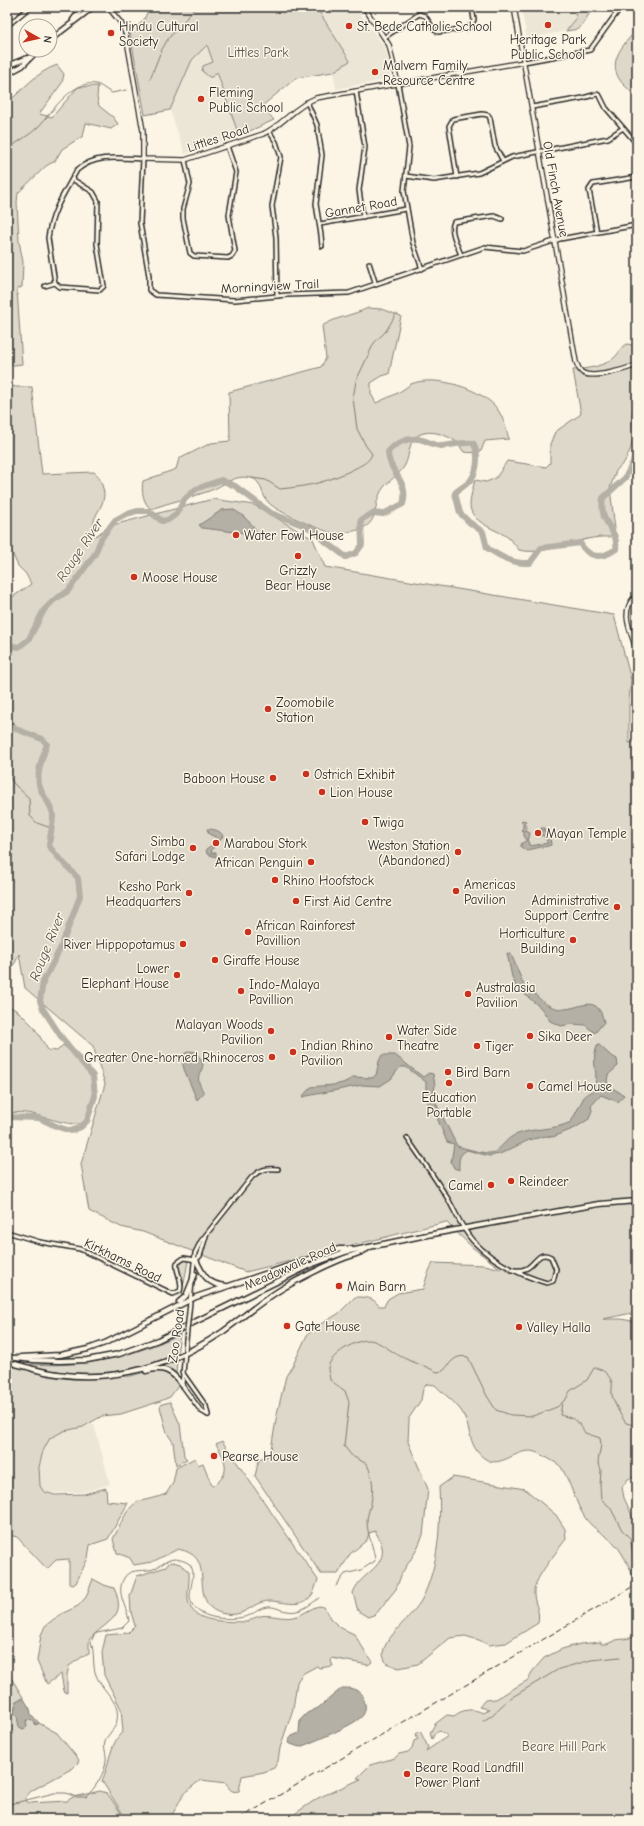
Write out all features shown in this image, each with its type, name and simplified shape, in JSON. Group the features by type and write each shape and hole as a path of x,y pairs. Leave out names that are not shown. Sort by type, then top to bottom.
{"main road":[{"path":"70,23 83,7"},
{"path":"58,33 70,23 87,13 93,7"},
{"path":"7,66 25,58"},
{"path":"7,74 22,66 28,58"},
{"name":"Meadowvale Road","path":"7,1356 13,1358 46,1361 87,1360 119,1354 139,1348 315,1263 359,1249 599,1204 637,1201"},
{"path":"126,1374 184,1354 220,1333 266,1299 290,1284 342,1258 364,1252 372,1246"},
{"path":"13,1358 60,1355 77,1352 105,1343 192,1299 338,1249 359,1249"},
{"path":"196,1260 205,1278 216,1285 228,1286"},
{"path":"160,1314 186,1296 195,1274"},
{"path":"7,1361 46,1372 92,1377 126,1374 159,1368 169,1371 177,1377 182,1385"}],"street":[{"path":"7,26 30,7"},
{"name":"Morningview Trail","path":"108,7 121,23 126,35 143,131 141,227 149,276 148,287 151,293 156,295 235,300 277,296 349,293 485,247 523,251 555,241 637,224"},
{"path":"364,7 385,37 392,54 409,148 404,191 406,209 413,243 422,269"},
{"path":"385,37 421,14 425,16 433,28 438,32 469,28 474,20 472,7"},
{"name":"Old Finch Avenue","path":"514,7 576,362 583,373 599,374 628,369 637,365"},
{"path":"524,62 590,50 621,7"},
{"name":"Littles Road","path":"143,159 185,160 227,146 269,131 307,102 316,98 524,62"},
{"path":"356,91 365,147 359,190 363,217"},
{"path":"532,107 597,94 637,144"},
{"path":"307,102 318,125 322,148 322,160 316,197 322,246"},
{"path":"458,177 449,126 453,119 482,114 488,115 490,118 495,146 503,161"},
{"path":"406,176 434,180 485,172 503,161 520,155 608,138 623,128"},
{"path":"269,131 276,142 281,157 272,206 276,237 277,296"},
{"path":"185,160 190,184 183,209 183,218 190,253 194,256 228,258 232,256 235,251 229,215 236,172 227,146"},
{"path":"72,179 93,192 97,198 97,244 104,286 98,290 60,287 55,283 48,238 56,207 72,179 82,166 100,158 143,159"},
{"path":"597,232 589,190 590,186 593,184 637,177"},
{"name":"Gannet Road","path":"320,224 406,209"},
{"path":"461,255 452,225 454,222 494,216 502,219"},
{"path":"369,263 376,284"},
{"path":"45,286 55,283"},
{"path":"637,595 631,600 626,610 637,651"},
{"path":"407,1138 477,1244 512,1270 547,1283 553,1281 556,1269 552,1257 544,1255 537,1257 529,1267 524,1270 512,1270"},
{"name":"Zoo Road","path":"182,1385 201,1410 208,1415 206,1406 182,1371 196,1260 200,1256 206,1235 252,1177 261,1170 271,1168 278,1169"},
{"name":"Kirkhams Road","path":"7,1232 40,1242 80,1249 173,1294 180,1291 181,1287 181,1280 177,1271 177,1263 184,1258 196,1260"},
{"path":"182,1371 182,1385"}],"shaded area":[{"path":"323,7 355,7 384,46 391,79 336,89 333,72 350,61 318,10"},
{"name":"Heritage Park Public School","path":"521,7 574,7 576,19 566,31 527,39"},
{"name":"Fleming Public School","path":"207,45 239,136 185,154 170,110 192,60"},
{"path":"232,509 248,520 260,535 202,528 199,525 222,510"},
{"path":"522,820 526,821 524,824 527,827 526,831 530,833 528,842 530,846 548,843 543,835 541,836 540,834 542,833 541,828 545,828 544,831 550,837 551,845 527,851 521,847 521,844 527,840 524,836 524,831 521,830 523,828 523,824 521,822"},
{"name":"Marabou Stork","path":"207,829 218,831 223,836 217,845 212,849 211,853 216,853 216,857 207,854 206,849 214,844 217,838 209,834"},
{"path":"507,953 511,954 525,988 534,990 536,995 545,1004 560,1009 588,1004 593,1005 597,1007 601,1013 604,1022 595,1033 585,1025 572,1024 561,1026 550,1021 541,1008 516,987 512,977"},
{"path":"598,1044 617,1059 618,1066 608,1075 607,1081 609,1086 624,1095 618,1102 601,1095 591,1106 592,1110 589,1119 575,1128 553,1137 546,1136 529,1140 500,1154 489,1156 467,1150 461,1156 459,1161 459,1170 454,1168 451,1162 454,1144 447,1142 433,1108 426,1102 426,1082 406,1067 400,1067 391,1079 380,1086 362,1085 302,1097 311,1087 339,1084 352,1077 372,1078 376,1075 382,1055 395,1055 423,1077 429,1073 433,1074 435,1085 433,1097 457,1146 479,1152 491,1153 497,1150 510,1138 520,1133 557,1127 571,1122 585,1095 593,1091 596,1079 595,1057"},
{"path":"189,1051 196,1052 203,1063 199,1076 199,1083 204,1093 197,1100 184,1069 181,1056"},
{"path":"94,1424 110,1484 84,1492 44,1492 40,1486 39,1467 43,1451 50,1438 64,1431"},
{"path":"342,1688 354,1689 362,1694 365,1706 363,1715 353,1723 305,1745 299,1747 288,1743 290,1737 299,1733 300,1720 307,1713 318,1708"},
{"path":"24,1699 30,1709 31,1714 39,1723 36,1725 34,1721 26,1720 27,1727 23,1729 19,1727 17,1716 14,1714 16,1701"}],"green space":[{"name":"Littles Park","path":"150,7 323,7 318,10 350,61 333,72 296,78 262,106 274,120 239,136 217,72 212,77 209,77 202,71 203,66 213,62 207,45 192,60 170,110 145,115 130,33 143,21"},
{"path":"574,7 594,7 579,29 566,31 576,19"},
{"path":"637,30 637,101 618,77 615,69 621,48"},
{"path":"57,65 64,74 62,83 39,114 52,117 78,87 98,86 97,97 99,106 113,117 118,124 111,129 86,123 83,136 62,149 55,161 46,166 18,193 19,241 23,262 22,287 17,289 22,364 7,366 7,103 42,72"},
{"path":"368,308 381,309 401,316 389,374 382,376 371,383 371,394 376,403 398,393 411,384 421,381 445,382 458,385 471,390 491,402 502,417 509,439 485,441 481,451 470,453 463,451 457,442 443,435 428,432 419,435 410,446 405,465 384,487 380,494 372,521 367,526 345,533 327,531 298,520 279,510 268,502 255,479 245,477 234,479 214,489 151,509 148,506 143,496 143,481 176,469 179,459 211,443 230,441 229,392 321,367 326,358 322,326 333,320"},
{"path":"627,344 637,346 637,404 635,408 636,425 631,448 625,461 616,471 610,488 615,529 610,537 587,539 541,551 519,550 508,538 484,524 474,516 470,505 475,480 486,482 496,478 507,461 546,467 550,463 550,444 555,432 581,414 573,370 590,368 608,362 617,355 622,347"},
{"path":"7,385 16,387 32,387 42,474 94,472 99,478 104,493 101,506 94,522 93,529 96,536 109,526 213,499 254,505 313,539 325,567 614,615 631,680 629,700 629,743 637,741 637,759 632,760 637,784 637,1312 603,1319 621,1319 637,1322 637,1476 628,1479 622,1487 624,1498 637,1526 637,1587 622,1553 615,1544 592,1526 586,1519 568,1480 559,1465 535,1452 528,1451 497,1462 484,1458 474,1447 463,1414 456,1405 435,1385 427,1384 423,1389 421,1400 409,1418 408,1442 428,1489 423,1535 416,1551 402,1573 396,1589 376,1614 368,1617 358,1611 353,1593 357,1585 380,1560 382,1552 381,1543 375,1531 369,1533 367,1540 350,1554 338,1574 321,1574 255,1476 259,1459 270,1455 277,1414 286,1376 293,1365 307,1335 319,1325 338,1314 355,1297 368,1298 377,1303 379,1306 384,1306 388,1299 398,1293 423,1289 433,1263 485,1265 501,1269 473,1248 446,1222 246,1272 143,1232 121,1227 89,1211 81,1164 105,1084 93,1046 25,988 19,954 15,963 7,972 7,601 31,584 26,574 18,566 7,542"},
{"path":"7,1005 19,1012 34,1027 48,1050 57,1051 63,1045 89,1070 94,1084 94,1094 89,1120 84,1123 77,1124 26,1113 7,1113"},
{"path":"185,1260 188,1261 184,1283 178,1266"},
{"path":"180,1334 177,1355 140,1367 87,1373 50,1370 31,1366 31,1364 70,1364 108,1359 144,1349"},
{"path":"177,1361 176,1374 169,1369 160,1366"},
{"path":"7,1364 51,1375 74,1378 131,1376 155,1369 164,1371 174,1377 178,1386 170,1397 158,1402 121,1414 102,1416 83,1427 64,1431 50,1438 43,1451 39,1467 40,1486 44,1492 55,1495 84,1494 106,1488 107,1501 128,1503 108,1539 90,1545 88,1558 76,1583 73,1585 69,1584 69,1559 56,1560 47,1569 17,1537 9,1535 7,1531"},
{"path":"170,1402 180,1424 184,1456 187,1459 176,1465 173,1442 167,1433 160,1407 162,1404"},
{"path":"222,1441 318,1580 312,1595 304,1602 294,1604 266,1601 259,1603 241,1613 227,1614 217,1612 210,1607 205,1599 200,1565 196,1558 189,1553 178,1549 152,1562 134,1565 130,1558 117,1553 113,1539 126,1513 138,1502 166,1494 173,1483 176,1468 195,1458 198,1465 203,1463 212,1486 218,1482 225,1472 224,1461 216,1444"},
{"path":"453,1477 525,1489 556,1515 565,1529 566,1539 547,1564 535,1585 534,1595 539,1618 538,1623 506,1643 489,1645 465,1636 450,1638 418,1664 399,1668 386,1663 383,1655 384,1648 393,1634 418,1605 428,1586 438,1544 440,1515 439,1487"},
{"path":"173,1562 180,1564 189,1572 188,1600 191,1608 196,1614 212,1620 248,1622 254,1618 265,1615 287,1618 293,1617 319,1606 324,1607 330,1618 335,1623 341,1628 354,1634 372,1662 368,1665 332,1658 331,1661 333,1666 319,1668 317,1666 302,1674 297,1682 293,1709 280,1748 278,1761 274,1768 264,1772 242,1776 239,1791 231,1790 226,1783 201,1780 190,1788 182,1797 170,1819 126,1819 102,1781 112,1748 118,1736 123,1731 121,1709 104,1675 102,1652 106,1635 128,1633 135,1626 131,1612 130,1596 137,1576 166,1567 169,1563"},
{"path":"93,1579 114,1588 118,1598 117,1613 89,1640 89,1654 69,1666 67,1675 67,1693 64,1691 61,1674 47,1684 37,1661 41,1635 45,1626 59,1615 78,1606 86,1597"},
{"name":"Beare Hill Park","path":"637,1637 637,1819 287,1819 318,1798 361,1779 357,1778 370,1765 395,1758 399,1754 408,1752 412,1748 414,1741 418,1739 416,1734 420,1731 428,1747 426,1751 448,1736 440,1731 435,1733 432,1739 430,1733 435,1724 447,1715 454,1716 468,1710 476,1710 483,1713 489,1709 479,1707 485,1700 496,1699 528,1680 532,1672 544,1658 562,1649 580,1644 601,1642 601,1644 607,1644 616,1640"},
{"path":"7,1671 24,1699 16,1701 14,1714 34,1721 36,1725 39,1723 57,1733 79,1760 73,1768 31,1791 26,1797 26,1801 30,1803 67,1801 73,1797 100,1791 107,1793 125,1819 7,1819"}],"waterway":[{"path":"150,79 161,51 168,39 196,7"},
{"path":"7,151 35,130 64,98 79,87 87,84 96,84 112,93 126,90"},
{"path":"7,203 10,213 7,216"},
{"path":"252,478 266,480 280,489 301,486 319,483 337,477 356,468 369,459 372,454 357,429 353,398 356,381 374,343 386,331 396,314"},
{"name":"Rouge River","path":"637,406 634,415 637,442"},
{"name":"Rouge River","path":"7,645 19,647 29,639 44,610 54,600 68,591 95,554 101,539 115,520 124,515 137,511 149,511 162,521 168,520 176,514 185,499 196,489 221,480 235,486 271,513 317,532 321,538 346,557 356,553 362,545 361,520 373,513 383,514 403,504 404,489 389,459 388,452 394,446 410,439 421,440 442,446 473,443 477,456 477,465 474,474 471,480 455,493 460,513 469,522 483,532 487,548 512,561 530,563 541,548 580,543 587,552 596,556 606,555 616,549 616,540 613,532 603,515 603,498 625,478 637,454"},
{"name":"Rouge River","path":"7,718 16,729 42,739 47,744 41,760 38,779 41,790 51,808 53,815 49,846 78,878 80,896 61,947 43,982 40,1001 43,1009 62,1038 93,1076 95,1096 87,1121 81,1127 71,1131 39,1118 7,1117"},
{"path":"7,773 14,784 29,798 30,816 37,823 51,828"},
{"path":"336,1586 345,1574 361,1570 375,1561 367,1521 372,1493 371,1474 367,1464 352,1456 344,1446 349,1402 345,1391 330,1380 328,1370 330,1363 345,1348 365,1340 374,1341 396,1354 437,1372 443,1371 456,1358 463,1356 468,1357 487,1396 496,1410 511,1415 533,1416 557,1407 566,1399 570,1391 587,1380 594,1368 597,1368 605,1372 611,1380 612,1395 616,1406 626,1423 637,1426"},
{"path":"562,1403 560,1415 575,1420 585,1433 600,1438 601,1445 598,1461 601,1470 601,1499 610,1507 622,1530 630,1538 633,1554 637,1560"},
{"path":"7,1805 54,1793 66,1793 76,1797 86,1797 102,1775 106,1760 104,1746 116,1724 117,1710 115,1704 96,1675 91,1642 94,1635 97,1633 122,1628 129,1621 121,1594 124,1578 129,1573 153,1569 167,1561 174,1559 187,1562 193,1572 190,1594 192,1604 202,1613 217,1618 241,1618 267,1607 291,1612 300,1610 319,1598"},
{"path":"483,1721 491,1716 509,1699 559,1669 591,1660 620,1657"}],"railway":[{"path":"239,1819 637,1584"}],"place":[{"name":"Heritage Park Public School","path":"548,25"},
{"name":"St. Bede Catholic School","path":"349,26"},
{"name":"Hindu Cultural Society","path":"111,33"},
{"name":"Malvern Family Resource Centre","path":"375,72"},
{"name":"Fleming Public School","path":"201,99"},
{"name":"Water Fowl House","path":"236,535"},
{"name":"Grizzly Bear House","path":"298,556"},
{"name":"Moose House","path":"134,577"},
{"name":"Zoomobile Station","path":"268,709"},
{"name":"Ostrich Exhibit","path":"306,774"},
{"name":"Baboon House","path":"273,778"},
{"name":"Lion House","path":"322,792"},
{"name":"Twiga","path":"365,822"},
{"name":"Mayan Temple","path":"538,833"},
{"name":"Marabou Stork","path":"216,843"},
{"name":"Simba Safari Lodge","path":"193,848"},
{"name":"Weston Station (Abandoned)","path":"458,852"},
{"name":"African Penguin","path":"311,862"},
{"name":"Rhino Hoofstock","path":"275,880"},
{"name":"Americas Pavilion","path":"456,891"},
{"name":"Kesho Park Headquarters","path":"189,893"},
{"name":"First Aid Centre","path":"296,901"},
{"name":"Administrative Support Centre","path":"617,907"},
{"name":"African Rainforest Pavillion","path":"248,932"},
{"name":"Horticulture Building","path":"573,940"},
{"name":"River Hippopotamus","path":"183,944"},
{"name":"Giraffe House","path":"215,960"},
{"name":"Lower Elephant House","path":"177,975"},
{"name":"Indo-Malaya Pavillion","path":"241,991"},
{"name":"Australasia Pavilion","path":"468,994"},
{"name":"Malayan Woods Pavilion","path":"271,1031"},
{"name":"Sika Deer","path":"530,1036"},
{"name":"Water Side Theatre","path":"389,1037"},
{"name":"Tiger","path":"477,1046"},
{"name":"Indian Rhino Pavilion","path":"293,1052"},
{"name":"Greater One-horned Rhinoceros","path":"272,1057"},
{"name":"Bird Barn","path":"448,1072"},
{"name":"Education Portable","path":"449,1083"},
{"name":"Camel House","path":"530,1086"},
{"name":"Reindeer","path":"511,1181"},
{"name":"Camel","path":"491,1185"},
{"name":"Main Barn","path":"339,1286"},
{"name":"Gate House","path":"287,1326"},
{"name":"Valley Halla","path":"519,1327"},
{"name":"Pearse House","path":"214,1456"},
{"name":"Beare Road Landfill Power Plant","path":"407,1774"}]}
